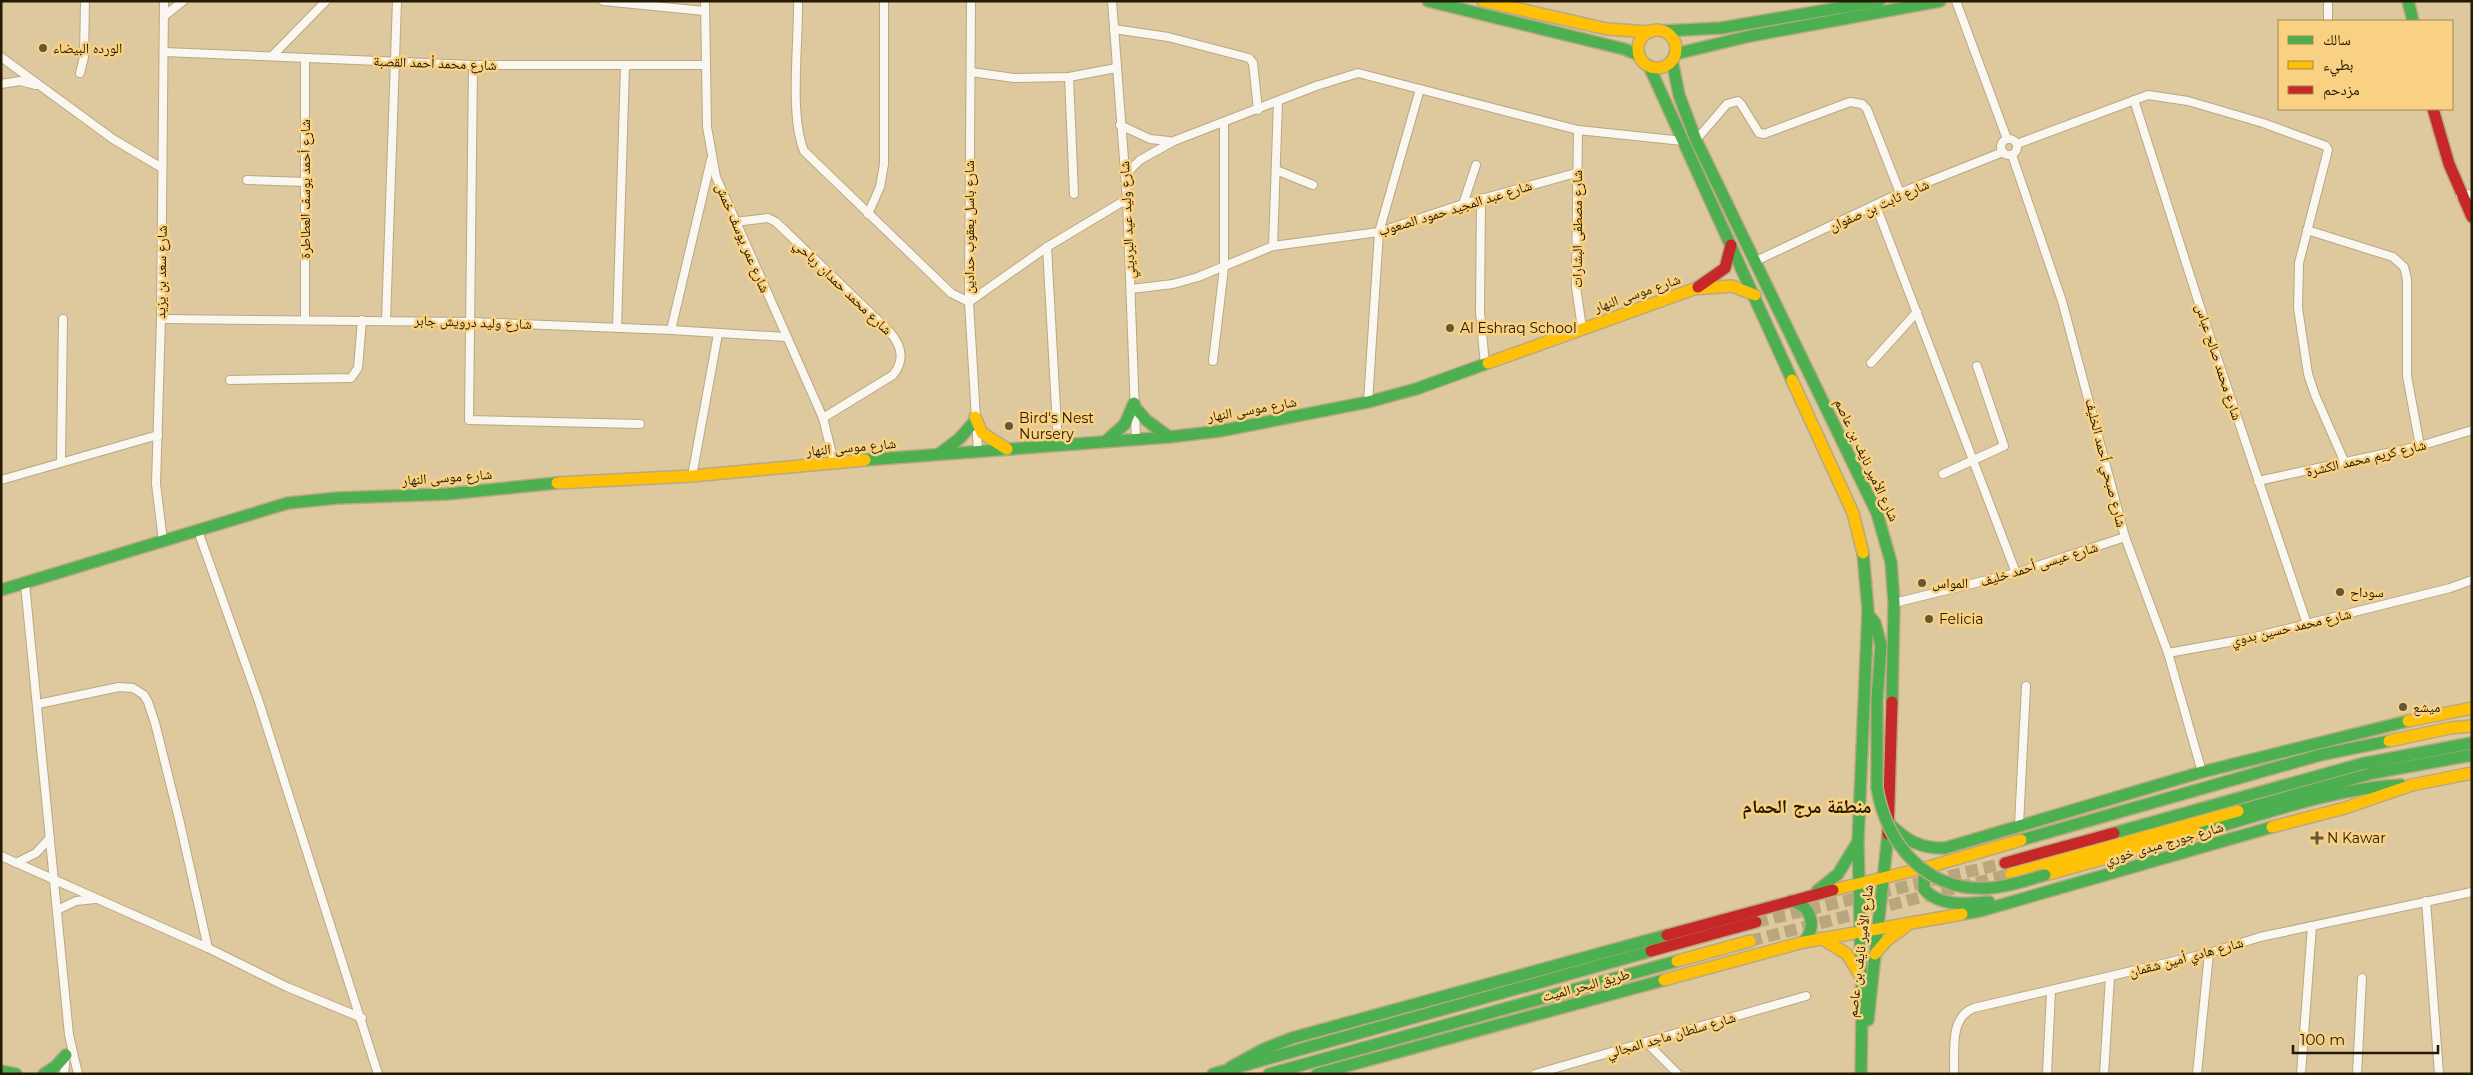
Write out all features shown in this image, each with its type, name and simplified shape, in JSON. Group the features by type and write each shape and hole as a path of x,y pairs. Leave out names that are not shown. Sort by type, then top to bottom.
{"street":[{"path":"80,73 84,57 85,1"},
{"name":"شارع سعد بن يزيد","path":"163,541 156,484 161,319 164,1"},
{"path":"164,16 183,1"},
{"path":"272,55 326,1"},
{"path":"386,320 397,1"},
{"path":"603,1 704,11"},
{"name":"شارع عمر يوسف خمش","path":"705,1 707,127 711,158 720,189 823,418 834,462"},
{"path":"798,1 797,96 800,140 804,151 944,289 969,302 1046,247 1127,198"},
{"path":"868,214 880,187 884,164 884,1"},
{"name":"شارع باسل يعقوب حدادين","path":"970,1 969,302 978,452"},
{"name":"شارع وليد عيد البرديني","path":"1112,1 1127,198 1136,439"},
{"path":"1428,1 1624,49 1640,55 1649,66 1662,67 1673,57 1750,36 1940,1"},
{"path":"1483,1 1607,29 1646,34 1663,31 1721,28 1879,1"},
{"path":"1956,1 2007,139"},
{"path":"2328,1 2328,20"},
{"path":"2408,1 2413,20"},
{"path":"1114,29 1168,37 1248,58 1252,63 1258,110"},
{"path":"1663,31 1673,39 1676,46 1673,57"},
{"path":"1640,55 1639,43 1646,34"},
{"name":"شارع محمد أحمد القصبة","path":"164,52 272,55 305,59 473,65 705,65"},
{"path":"1,57 113,139 162,168"},
{"name":"شارع الأمير نايف بن عاصم","path":"1673,57 1679,94 1696,140 1878,513 1891,562 1894,603 1889,824 1870,1008 1863,1031"},
{"name":"شارع أحمد يوسف العطاطرة","path":"305,59 305,319"},
{"path":"473,65 469,420 640,424"},
{"path":"617,328 625,66"},
{"name":"شارع الأمير نايف بن عاصم","path":"1649,66 1853,513 1862,538 1867,568 1868,614 1859,839 1863,1031"},
{"path":"971,72 1014,78 1068,77 1116,68"},
{"path":"1124,175 1140,160 1174,141 1316,86 1358,73 1578,130 1683,141"},
{"path":"1068,77 1074,194"},
{"path":"1,84 20,81 40,86"},
{"path":"1368,402 1379,232 1420,89"},
{"path":"2017,144 2148,95 2188,101 2263,123 2326,146 2328,150 2300,263 2298,308 2303,350 2315,395 2345,463"},
{"name":"شارع محمد صالح عباس","path":"2134,100 2258,481 2307,624"},
{"path":"1696,140 1728,104 1733,101 1738,101 1741,104 1759,133 1764,134 1850,102 1857,102 1867,109 1900,193"},
{"path":"1273,246 1278,102"},
{"path":"2433,110 2443,151 2466,194 2472,217"},
{"path":"1213,361 1224,268 1224,122"},
{"path":"1120,124 1150,139 1174,141"},
{"name":"شارع مصطفى البشارات","path":"1578,130 1576,287 1582,328"},
{"path":"2007,139 2013,139 2017,144 2017,150 2012,154 2003,152 2002,143 2007,139"},
{"name":"شارع ثابت بن صفوان","path":"1756,261 1876,206 1900,193 2003,152"},
{"name":"شارع صبحي أحمد الخليف","path":"2012,154 2077,352 2125,537 2168,653 2202,772"},
{"path":"671,330 711,158"},
{"path":"1463,204 1476,165"},
{"path":"1276,170 1314,185"},
{"name":"شارع عبد المجيد حمود الصعوب","path":"1131,289 1173,284 1224,268 1273,246 1379,232 1481,198 1576,173"},
{"path":"247,180 305,182"},
{"path":"1481,198 1480,312 1485,366"},
{"path":"1876,206 1975,460 2016,573"},
{"name":"شارع محمد حمدان رباحي","path":"735,222 768,218 776,222 888,330 898,343 902,357 898,370 893,375 823,418"},
{"path":"2307,230 2393,257 2404,267 2407,279 2407,376 2420,446"},
{"name":"شارع موسى النهار","path":"1694,289 1725,268 1731,245"},
{"path":"1046,247 1058,445"},
{"name":"شارع موسى النهار","path":"1,590 198,532 265,509 308,501 447,494 572,482 692,476 834,462 1169,437 1220,431 1368,402 1416,389 1485,366 1582,328 1694,289 1732,286 1755,296"},
{"path":"1871,363 1917,312"},
{"path":"61,462 63,319"},
{"name":"شارع وليد درويش جابر","path":"161,319 470,322 671,330 786,338"},
{"path":"230,380 350,378 358,368 362,320"},
{"path":"692,476 718,334"},
{"path":"1943,474 2004,446 1977,366"},
{"path":"1106,441 1125,424 1134,404 1146,420 1169,437"},
{"path":"938,454 959,439 975,419 982,433 1007,449"},
{"name":"شارع كريم محمد الكشرة","path":"2258,481 2420,446 2472,430"},
{"path":"1,480 158,435"},
{"path":"198,532 258,699 362,1018 378,1074"},
{"name":"شارع عيسى أحمد خليف","path":"1894,603 2016,573 2125,537"},
{"name":"شارع محمد حسين بدوي","path":"2168,653 2251,638 2450,588 2472,580"},
{"path":"25,584 38,704 52,879 57,910 69,1035 78,1074"},
{"path":"1868,614 1875,623 1881,644 1877,700 1877,788 1881,812 1892,836 1912,862 1938,878 1964,887 1988,888 2045,875 2354,790 2379,786 2412,785"},
{"path":"2019,825 2026,686"},
{"path":"38,704 119,687 133,688 144,695 155,723 178,814 208,948"},
{"path":"1889,824 1908,842 1935,849 2202,772 2344,735 2472,708"},
{"path":"1226,1070 1264,1049 1292,1038 1805,896 1932,866 2320,755 2450,728 2472,726"},
{"path":"2256,773 2271,762 2344,735"},
{"path":"2005,863 2334,770 2472,743"},
{"path":"2011,874 2373,773 2472,755"},
{"name":"شارع جورج مبدى خوري","path":"1862,931 1980,911 2279,825 2345,808 2412,785 2472,773"},
{"path":"16,863 36,853 50,838"},
{"path":"1805,896 1817,891 1838,874 1854,852 1859,839"},
{"path":"1,856 208,948 287,987 362,1018"},
{"path":"1932,866 1926,875 1924,888 1933,899 1947,904 1982,903 2070,886"},
{"name":"شارع هادي أمين شقمان","path":"1954,1074 1956,1024 1963,1013 1974,1008 2209,953 2260,937 2472,892"},
{"path":"57,910 76,901 96,898"},
{"path":"1788,901 1799,902 1810,913 1812,929 1804,942"},
{"path":"2426,901 2439,1074"},
{"path":"1213,1074 1756,922"},
{"path":"1875,954 1894,934 1914,923"},
{"path":"2301,1074 2312,926"},
{"name":"طريق البحر الميت","path":"1318,1074 1804,942 1862,931"},
{"path":"1821,938 1847,954 1859,970 1862,980"},
{"name":"طريق البحر الميت","path":"1270,1074 1750,942"},
{"path":"2198,1074 2209,953"},
{"path":"2104,1074 2110,977"},
{"path":"2357,1074 2362,978"},
{"path":"2047,1074 2051,991"},
{"name":"شارع سلطان ماجد المجالي","path":"1535,1074 1550,1072 1806,996"},
{"path":"1861,1074 1863,1031"},
{"path":"64,1074 69,1035"},
{"path":"1646,1042 1678,1074"},
{"path":"44,1074 56,1066 66,1054"},
{"path":"1,1071 16,1074"}],"tunnel":[{"path":"1756,922 2005,863"},
{"path":"1750,941 2011,874"}],"traffic: fast":[{"path":"1428,1 1624,49 1639,55"},
{"path":"1663,31 1721,28 1879,1"},
{"path":"1675,54 1750,36 1940,1"},
{"path":"2408,1 2413,20"},
{"path":"1672,60 1679,95 1696,140 1877,513 1891,562 1894,603 1892,702"},
{"path":"1649,66 1792,380"},
{"path":"865,460 1169,437 1220,431 1368,402 1416,389 1488,363"},
{"path":"1106,441 1125,424 1134,403"},
{"path":"1134,406 1146,420 1169,437"},
{"path":"939,454 959,439 975,421"},
{"path":"1,590 288,503 338,498 447,494 557,483"},
{"path":"1861,1074 1862,1008 1858,842 1868,610 1863,553"},
{"path":"1868,614 1875,623 1881,645 1877,700 1877,788"},
{"path":"1889,823 1907,839 1928,847 1945,848 2202,772 2408,721"},
{"path":"2021,840 2320,755 2389,741"},
{"path":"2114,833 2361,764 2472,743"},
{"path":"2238,811 2373,773 2472,755"},
{"path":"2197,833 2324,797 2375,787 2401,785"},
{"path":"1877,788 1882,809 1900,846 1913,861 1929,873 1946,882 1967,887 1989,888 2010,885 2045,875"},
{"path":"1962,914 1980,911 2272,827"},
{"path":"1868,1020 1888,834"},
{"path":"1817,891 1838,874 1857,843"},
{"path":"1932,866 1924,879 1924,889 1930,895 1946,902 1954,903 1989,902"},
{"path":"1791,901 1804,907 1810,917 1810,930 1804,942"},
{"path":"1231,1067 1264,1049 1292,1038 1667,935"},
{"path":"1213,1074 1651,951"},
{"path":"1269,1074 1677,961"},
{"path":"1317,1074 1664,980"},
{"path":"44,1074 56,1066 66,1055"},
{"path":"1,1071 16,1074"}],"traffic: slow":[{"path":"1483,1 1607,29 1650,32"},
{"path":"1657,30 1670,36 1676,49 1670,62 1657,68 1644,62 1638,49 1644,36 1657,30"},
{"path":"1488,363 1694,289 1732,286 1755,295"},
{"path":"1792,380 1853,513 1863,553"},
{"path":"975,417 982,433 1007,449"},
{"path":"557,483 692,476 865,460"},
{"path":"2408,721 2472,708"},
{"path":"2389,741 2450,728 2472,726"},
{"path":"2272,827 2345,808 2412,785 2472,773"},
{"path":"2011,874 2238,811"},
{"path":"2045,875 2197,833"},
{"path":"1833,890 1932,866 2021,840"},
{"path":"1664,980 1804,942 1962,914"},
{"path":"1875,954 1887,940 1905,927"},
{"path":"1821,938 1847,954 1861,977"},
{"path":"1677,961 1750,941"}],"traffic: jam":[{"path":"2433,110 2449,164 2472,217"},
{"path":"1698,287 1725,268 1731,245"},
{"path":"1888,834 1892,702"},
{"path":"2005,863 2114,833"},
{"path":"1667,935 1833,890"},
{"path":"1651,951 1756,922"}],"place":[{"name":"الورده البيضاء","path":"43,48"},
{"name":"Al Eshraq School","path":"1450,328"},
{"name":"Bird's Nest Nursery","path":"1009,426"},
{"name":"المواس","path":"1922,583"},
{"name":"سوداح","path":"2340,592"},
{"name":"Felicia","path":"1929,619"},
{"name":"ميشع","path":"2403,707"},
{"name":"N Kawar","path":"2317,838"}],"district":[{"name":"منطقة مرج الحمام","path":"1807,806"}]}
